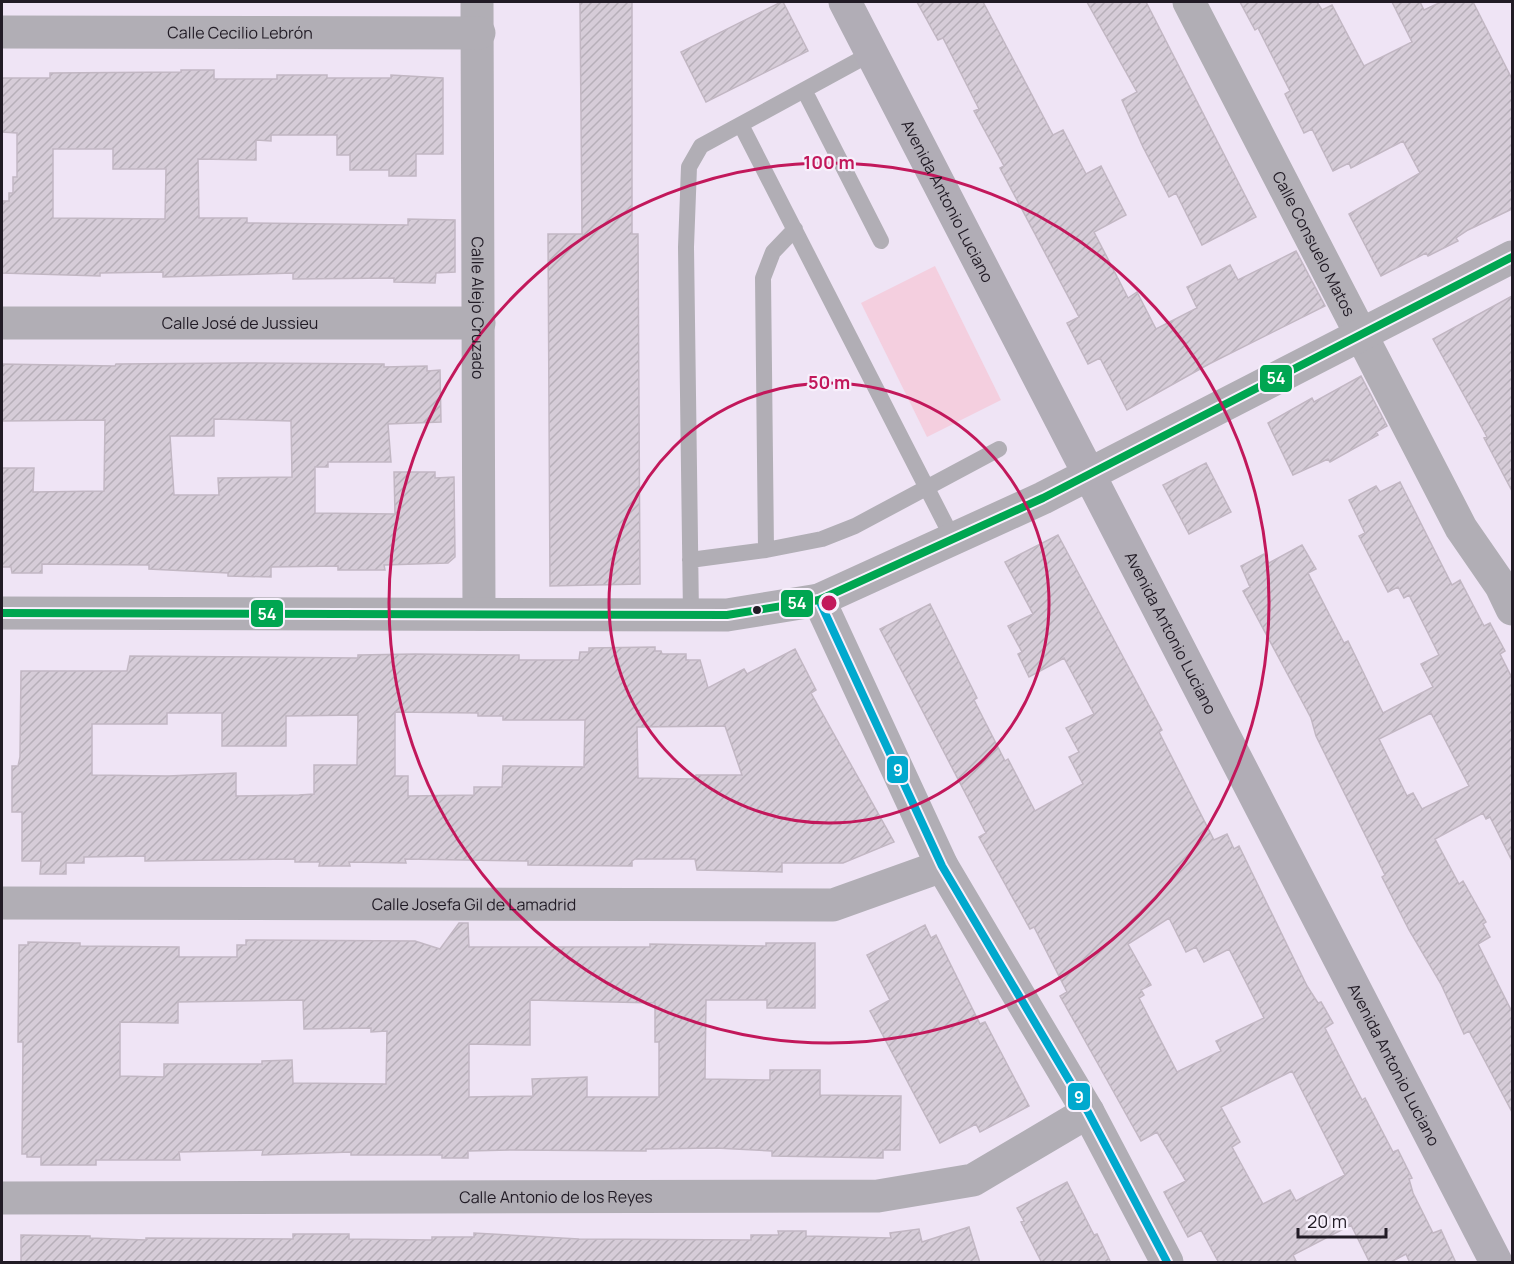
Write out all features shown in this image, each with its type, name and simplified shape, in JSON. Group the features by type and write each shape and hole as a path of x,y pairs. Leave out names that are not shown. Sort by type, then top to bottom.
{"street":[{"name":"Avenida Antonio Luciano","path":"845,2 1496,1263"},
{"name":"Calle Consuelo Matos","path":"1189,2 1461,528 1508,592"},
{"name":"Calle Cecilio Lebrón","path":"2,32 478,17"},
{"name":"Calle Alejo Cruzado","path":"478,17 479,614"},
{"path":"2,613 727,615 819,600 1043,498 1512,257"},
{"name":"Calle José de Jussieu","path":"2,323 479,323"},
{"path":"819,600 942,866 1088,1112 1167,1263"},
{"name":"Calle Josefa Gil de Lamadrid","path":"2,903 833,906 942,866"},
{"name":"Calle Antonio de los Reyes","path":"2,1198 878,1196 974,1180 1088,1112"}],"lane":[{"path":"691,615 686,247 689,167 701,146 872,53"},
{"path":"804,90 881,241"},
{"path":"741,125 953,539"},
{"path":"766,550 764,279 773,252 795,229"},
{"path":"690,560 766,550 822,539 927,489 999,449"}],"shaded area":[{"path":"935,266 1001,400 927,437 861,303"}],"building":[{"path":"580,2 632,2 632,234 638,234 640,584 550,586 548,234 582,234"},
{"path":"781,2 808,51 706,102 681,52"},
{"path":"917,2 983,2 1053,135 1063,130 1086,174 1101,166 1126,215 1094,232 1128,298 1137,292 1156,329 1197,308 1187,287 1230,265 1238,280 1296,251 1325,306 1209,364 1127,410 1100,358 1088,364 1067,323 1079,317 1000,168 1004,166 974,111 979,109 943,38 938,40"},
{"path":"1087,2 1146,2 1256,217 1202,245 1176,193 1169,197 1143,147 1122,100 1137,92"},
{"path":"1240,2 1317,2 1322,10 1332,5 1364,66 1412,42 1392,2 1420,2 1424,10 1441,2 1473,2 1512,79 1512,209 1468,230 1456,238 1458,241 1428,256 1426,253 1381,276 1349,214 1420,173 1403,141 1351,168 1349,163 1333,171 1312,129 1304,133 1285,94 1290,91 1258,28 1255,30"},
{"path":"181,70 214,70 214,79 277,79 277,75 327,75 327,78 391,78 391,75 443,78 443,154 416,154 416,176 389,176 389,170 350,170 350,155 337,155 337,135 271,135 271,141 256,140 256,160 198,159 199,218 247,218 247,223 408,225 408,219 455,220 455,272 436,273 435,283 394,282 394,278 293,279 293,273 163,277 163,272 100,273 100,276 2,273 2,201 9,201 9,193 13,193 13,177 17,177 17,133 2,132 2,78 50,78 50,73 181,72","holes":["53,149 113,149 113,169 166,169 165,219 53,218"]},
{"path":"1512,296 1512,491 1484,438 1487,437 1433,339"},
{"path":"2,364 115,366 116,364 384,364 384,367 427,366 427,371 440,370 441,422 388,424 391,462 328,462 328,467 315,467 315,513 395,514 394,472 435,472 435,478 454,477 455,557 448,563 384,565 385,570 338,570 338,566 271,567 271,577 228,576 228,573 149,569 149,565 42,564 42,573 12,573 11,567 2,567 2,468 34,468 33,492 104,491 105,420 2,421","holes":["214,419 291,421 292,477 218,478 219,495 174,495 170,436 214,436"]},
{"path":"1361,376 1387,426 1376,432 1378,435 1330,462 1328,459 1293,475 1268,423 1312,398 1314,402"},
{"path":"1206,463 1231,512 1189,534 1163,485"},
{"path":"1400,482 1452,585 1460,580 1484,626 1490,623 1505,651 1500,654 1512,678 1512,861 1490,817 1486,819 1483,813 1435,839 1459,884 1463,881 1486,922 1483,924 1490,937 1478,944 1512,1012 1512,1112 1469,1031 1464,1034 1441,984 1409,930 1382,877 1385,875 1316,736 1311,718 1243,591 1250,587 1241,566 1264,554 1269,563 1302,545 1316,569 1308,573 1344,643 1348,641 1383,713 1433,687 1421,664 1439,655 1409,595 1404,598 1398,587 1388,592 1359,536 1365,533 1349,500 1376,486 1380,492","holes":["1431,713 1469,786 1422,809 1413,793 1407,796 1379,739"]},
{"path":"1058,535 1162,730 1159,732 1214,840 1227,834 1234,849 1239,846 1307,986 1318,1003 1321,1002 1333,1023 1325,1028 1362,1100 1365,1098 1393,1152 1398,1150 1412,1178 1409,1179 1413,1193 1433,1233 1441,1230 1456,1263 1410,1263 1406,1254 1389,1263 1370,1263 1351,1225 1293,1255 1297,1263 1219,1263 1201,1230 1188,1237 1164,1192 1186,1181 1157,1132 1141,1141 1060,996 1067,992 1034,927 1030,929 979,837 986,833 880,629 930,604 977,698 974,700 1005,761 1008,759 1035,811 1083,784 1069,757 1079,752 1066,728 1094,714 1064,658 1029,677 1018,654 1022,652 1008,626 1033,614 1005,562","holes":["1169,918 1186,952 1196,947 1204,962 1229,949 1264,1018 1216,1041 1221,1051 1177,1072 1139,998 1144,995 1141,990 1151,985 1128,944","1292,1071 1345,1175 1296,1201 1290,1190 1263,1204 1232,1147 1240,1142 1221,1107"]},
{"path":"655,647 655,651 661,651 662,654 686,654 686,660 700,660 708,688 744,669 747,674 795,649 816,690 811,693 894,842 843,863 782,863 782,872 697,870 695,859 635,859 632,861 632,866 528,865 528,861 405,859 406,863 349,862 350,866 319,866 320,862 295,862 295,859 145,861 145,856 84,857 84,863 66,863 66,874 40,874 41,861 22,861 22,812 12,812 12,766 18,766 20,757 21,671 127,671 130,656 358,658 358,655 415,654 519,655 519,660 579,660 580,652 589,652 589,648","holes":["395,712 478,713 478,716 503,716 503,720 585,720 584,767 503,766 502,787 474,787 474,795 408,796 408,776 395,776","167,713 222,713 222,746 286,746 286,716 358,715 357,765 314,765 314,794 299,795 236,796 236,773 168,776 92,775 92,724 167,724","725,726 742,775 696,775 695,779 638,778 637,727"]},
{"path":"459,923 468,923 469,947 650,947 650,944 766,946 766,943 815,943 815,1008 767,1008 767,1000 706,1000 705,1079 770,1080 770,1070 820,1070 820,1095 901,1096 900,1150 883,1150 883,1158 772,1156 772,1151 716,1148 646,1149 646,1151 468,1151 468,1158 442,1158 442,1155 351,1155 351,1152 262,1155 263,1150 179,1152 180,1160 96,1160 96,1165 41,1165 41,1157 27,1157 27,1154 22,1154 23,1042 18,1042 19,945 28,945 28,942 80,943 80,946 179,947 179,957 237,957 237,945 246,945 246,940 415,941 440,949","holes":["303,1000 304,1029 371,1028 371,1032 387,1031 386,1084 293,1083 292,1060 262,1061 262,1064 164,1064 164,1077 120,1076 120,1022 178,1023 178,1002","530,1000 655,1003 655,1042 659,1042 659,1097 587,1097 587,1077 532,1079 533,1096 469,1097 469,1044 530,1045"]},
{"path":"925,925 931,938 936,935 980,1024 985,1022 1029,1106 980,1132 976,1124 940,1143 870,1011 890,1000 867,955"},
{"path":"1067,1182 1111,1263 1042,1263 1021,1222 1024,1221 1017,1208"},
{"path":"969,1227 980,1263 21,1263 21,1235 146,1240 146,1238 293,1239 293,1234 349,1234 349,1239 432,1240 432,1237 474,1237 474,1233 579,1239 751,1240 751,1235 779,1235 778,1231 806,1231 806,1236 891,1238 890,1233 919,1229 922,1242"}],"transit line":[{"name":"54","path":"2,613 727,615 819,600 1043,498 1512,257"},
{"name":"9","path":"819,600 942,866 1088,1112 1167,1262"}]}
